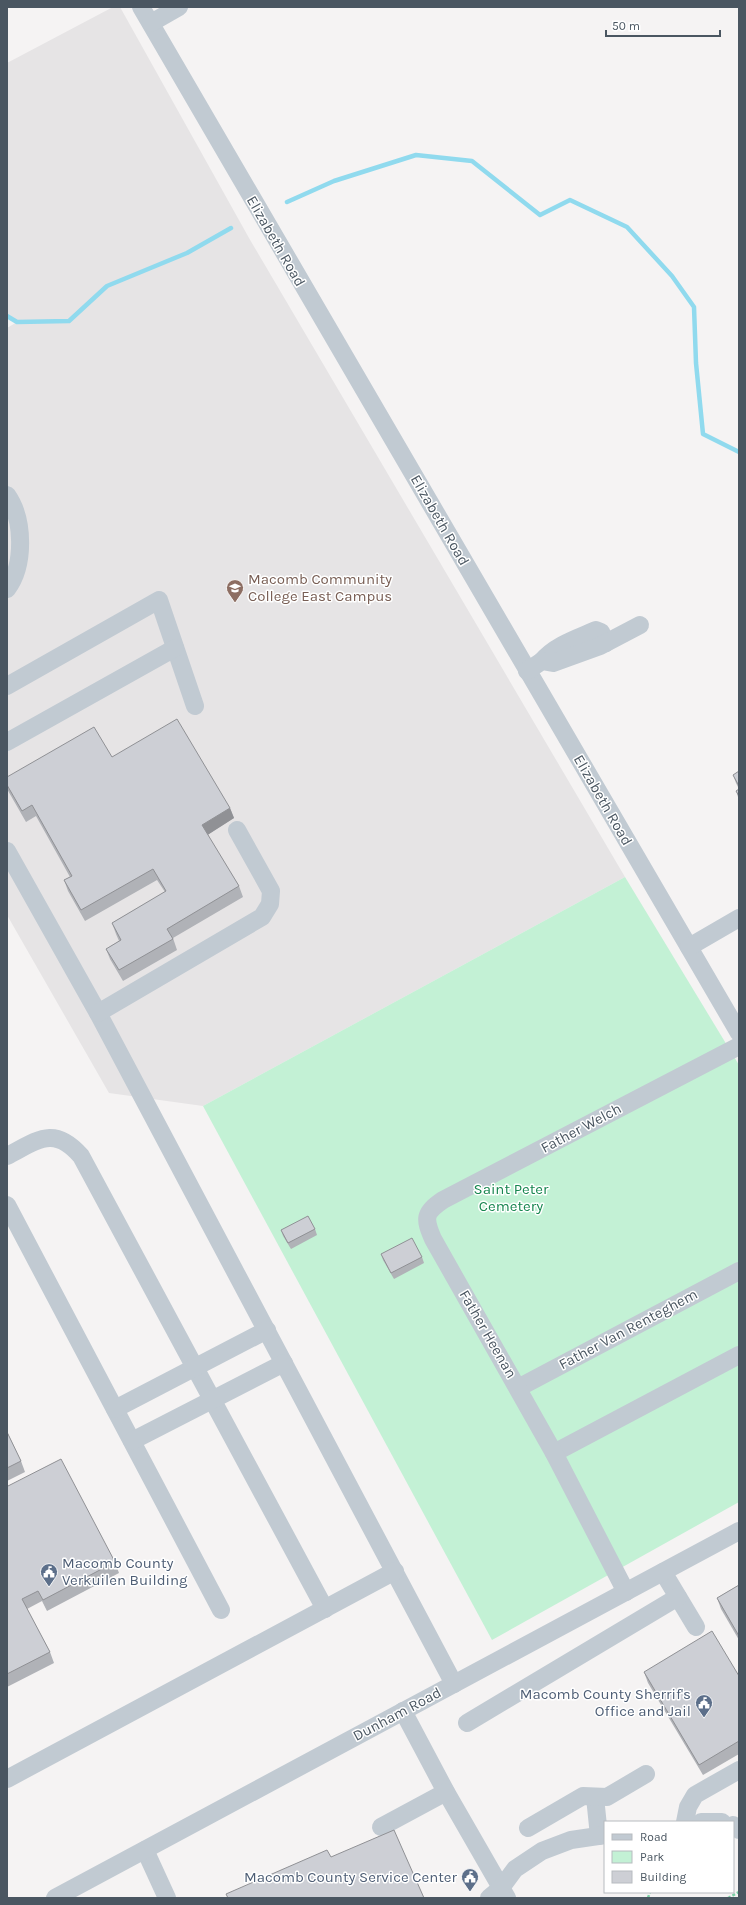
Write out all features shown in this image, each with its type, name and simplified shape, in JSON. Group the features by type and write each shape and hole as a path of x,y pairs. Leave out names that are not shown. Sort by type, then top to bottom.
{"street":[{"name":"Elizabeth Road","path":"141,7 535,666 689,947 739,1033"},
{"path":"151,23 179,7"},
{"path":"7,495 11,501 20,528 20,557 7,589"},
{"path":"7,686 159,600 196,706"},
{"path":"535,666 553,662 606,643 640,625"},
{"path":"7,742 175,648"},
{"path":"98,1013 262,917 270,904 271,891 237,830"},
{"path":"7,851 98,1013 454,1684"},
{"path":"689,947 739,918"},
{"name":"Father Welch","path":"427,1214 431,1208 443,1200 739,1046"},
{"path":"7,1156 36,1141 59,1138 71,1145 81,1156 325,1609"},
{"path":"7,1205 221,1610"},
{"name":"Father Heenan","path":"427,1214 427,1223 433,1239 554,1453 626,1592"},
{"name":"Father Van Renteghem","path":"518,1388 739,1271"},
{"path":"115,1409 267,1330"},
{"path":"554,1453 739,1355"},
{"path":"132,1442 284,1363"},
{"name":"Dunham Road","path":"55,1898 739,1530"},
{"path":"7,1779 395,1571"},
{"path":"663,1572 696,1627"},
{"path":"467,1723 678,1597"},
{"path":"403,1711 499,1895"},
{"path":"685,1821 688,1806 695,1795 739,1770"},
{"path":"528,1828 583,1796 607,1797 646,1774"},
{"path":"382,1827 446,1792"},
{"path":"499,1895 515,1869 542,1850 571,1840 602,1835 596,1796"},
{"path":"145,1850 167,1898"}],"path":[{"path":"728,1898 739,1892"}],"shaded area":[{"name":"Macomb Community College East Campus","path":"113,7 120,7 249,238 625,877 203,1106 109,1093 7,915 7,328 17,322 7,316 7,63"}],"green space":[{"name":"Saint Peter Cemetery","path":"625,877 739,1065 739,1502 492,1640 203,1106"}],"building":[{"path":"177,719 230,808 202,825 239,886 167,929 173,939 119,970 106,949 121,940 112,923 166,891 153,869 81,910 64,880 72,876 32,805 22,811 7,785 7,777 94,727 112,757"},
{"path":"739,771 739,786 733,775"},
{"path":"739,789 739,796 736,791"},
{"path":"308,1216 315,1229 288,1243 281,1230"},
{"path":"412,1238 422,1257 391,1273 381,1254"},
{"path":"7,1432 21,1461 7,1468"},
{"name":"Macomb County Verkuilen Building","path":"61,1459 115,1562 43,1600 38,1591 22,1599 50,1652 7,1674 7,1485 8,1486"},
{"path":"739,1585 739,1636 717,1598"},
{"name":"Macomb County Sherrif's Office and Jail","path":"712,1631 739,1676 739,1741 699,1765 644,1672"},
{"path":"394,1830 424,1898 228,1898 226,1894 327,1850 331,1857"}],"waterway":[{"path":"287,202 334,181 416,155 472,161 540,215 570,200 627,227 672,276 694,307 696,363 703,434 739,452"},
{"path":"7,316 17,322 69,321 107,286 187,253 231,228"}],"place":[{"name":"Macomb Community College East Campus","path":"235,603"},
{"name":"Macomb County Verkuilen Building","path":"49,1587"},
{"name":"Macomb County Sherrif's Office and Jail","path":"704,1718"},
{"name":"Macomb County Service Center","path":"470,1892"}]}
